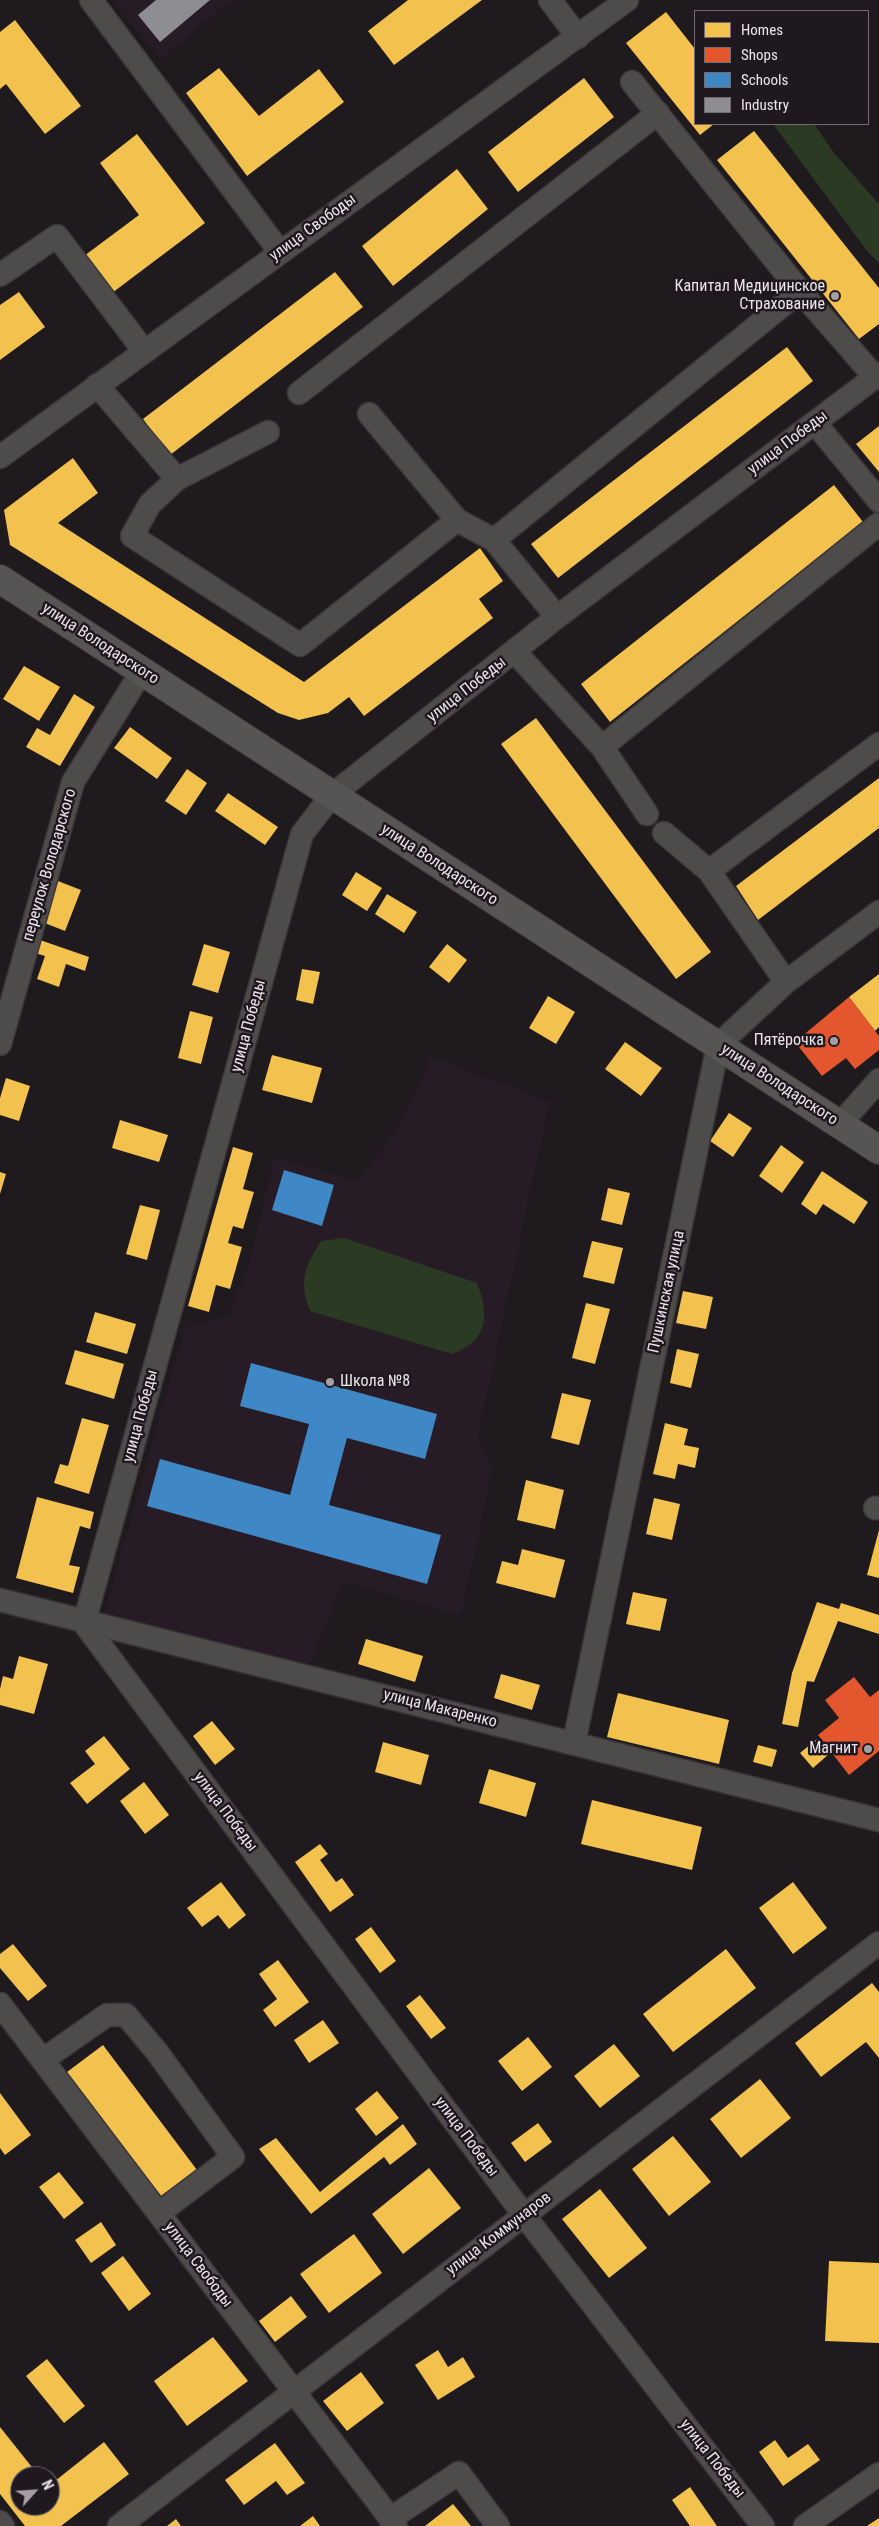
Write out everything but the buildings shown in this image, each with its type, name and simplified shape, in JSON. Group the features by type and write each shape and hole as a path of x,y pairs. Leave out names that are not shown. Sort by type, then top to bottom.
{"main road":[{"name":"улица Володарского","path":"0,579 879,1150"}],"street":[{"path":"91,0 280,252"},
{"path":"550,0 578,37"},
{"name":"улица Свободы","path":"0,457 627,0"},
{"path":"632,82 800,291 877,375"},
{"path":"299,393 658,113"},
{"path":"0,275 57,236 144,351"},
{"path":"494,540 800,291"},
{"name":"улица Победы","path":"763,2526 524,2215 84,1623 302,834 332,795 557,617 877,375"},
{"path":"97,385 177,479"},
{"path":"369,414 457,520 494,540 557,617"},
{"path":"815,423 879,501"},
{"path":"268,432 177,479 150,504 132,536 300,645 457,520"},
{"path":"602,747 879,524"},
{"path":"515,652 602,747 647,814"},
{"name":"переулок Володарского","path":"0,1044 73,782 142,672"},
{"path":"710,871 879,744"},
{"path":"664,833 710,871 786,982"},
{"path":"718,1045 786,982 879,912"},
{"name":"Пушкинская улица","path":"574,1743 718,1045"},
{"path":"840,1124 879,1080"},
{"name":"улица Макаренко","path":"0,1600 84,1623 221,1654 879,1820"},
{"name":"улица Коммунаров","path":"119,2526 879,1943"},
{"name":"улица Свободы","path":"0,2004 44,2059 292,2392 393,2522"},
{"path":"44,2059 106,2015 126,2015 157,2052 233,2156 159,2213"},
{"path":"393,2522 459,2473 498,2526"},
{"path":"806,2526 879,2474"},
{"path":"0,2522 4,2526"}],"shaded area":[{"path":"111,0 231,0 160,59"},
{"name":"Школа №8","path":"431,1057 550,1101 478,1436 492,1472 461,1615 343,1582 309,1667 104,1614 185,1327 228,1315 248,1269 274,1157 359,1181 402,1121"}],"green space":[{"path":"774,125 815,125 835,154 879,204 879,263 867,251"},
{"path":"344,1238 477,1283 484,1306 484,1316 483,1326 473,1342 452,1354 310,1311 304,1291 307,1266 321,1241"}],"place":[{"name":"Капитал Медицинское Страхование","path":"835,296"},
{"name":"Пятёрочка","path":"834,1041"},
{"name":"Школа №8","path":"330,1382"},
{"name":"Магнит","path":"868,1749"}]}
